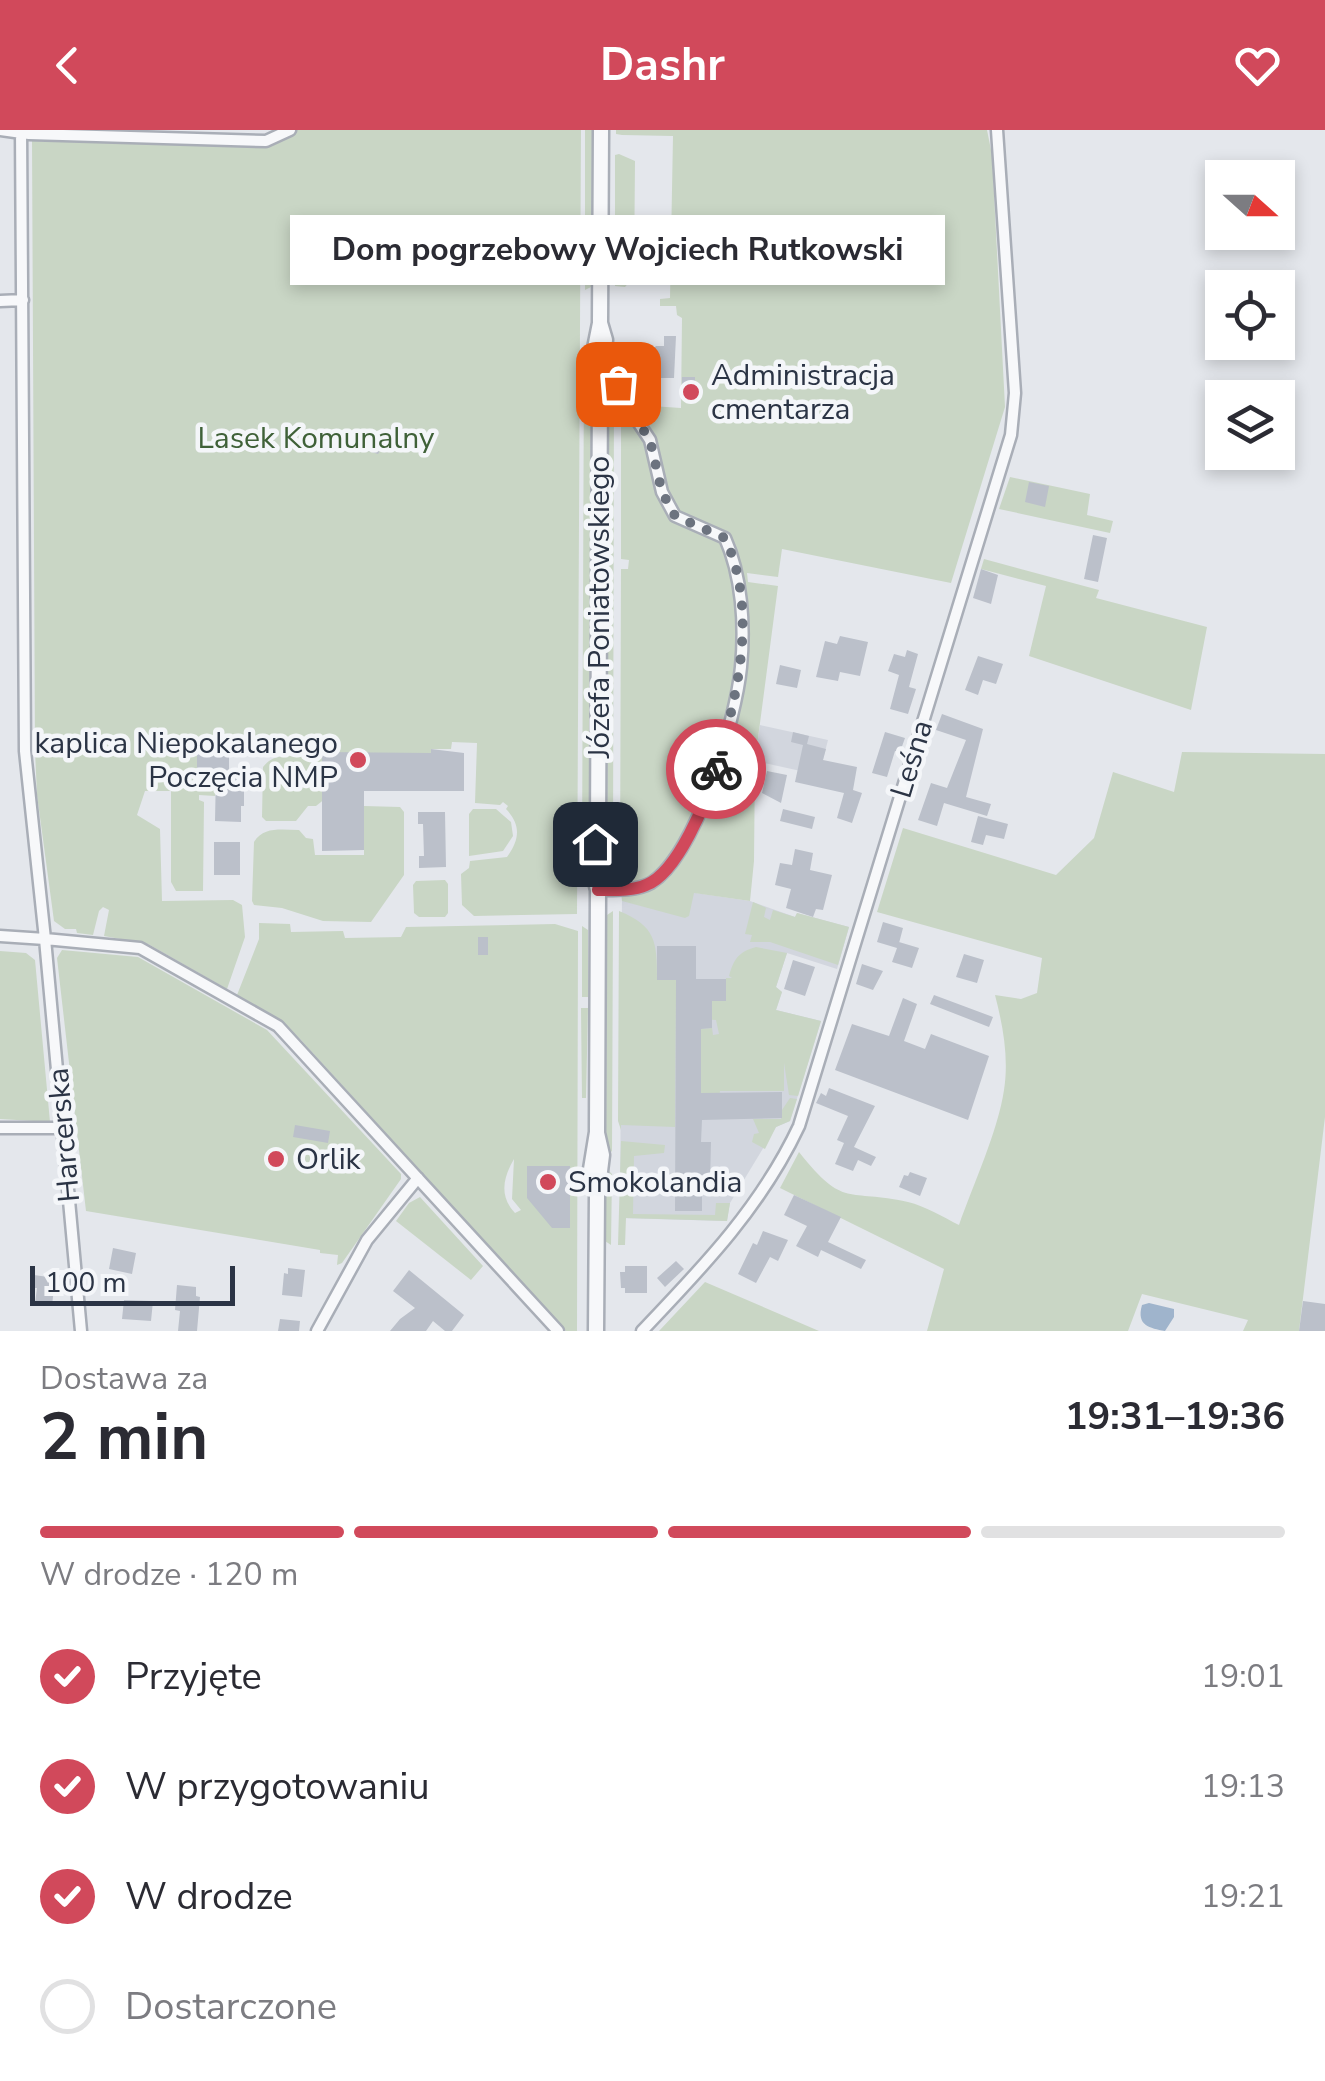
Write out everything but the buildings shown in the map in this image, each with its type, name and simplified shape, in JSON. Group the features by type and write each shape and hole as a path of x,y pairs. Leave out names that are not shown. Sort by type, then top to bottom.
{"street":[{"path":"0,130 266,141 290,130"},
{"name":"Józefa Poniatowskiego","path":"596,1331 597,1196 602,1162 597,1132 598,890 592,858 598,834 600,380 605,353 600,323 601,130"},
{"name":"Leśna","path":"642,1331 746,1217 776,1173 799,1126 1010,435 1015,409 1014,373 997,130"},
{"name":"Harcerska","path":"21,132 25,750 81,1331"},
{"path":"0,300 23,300"},
{"path":"598,890 648,885 667,868 687,836 711,785 725,736 739,676 742,640 735,561 725,538 675,516 662,492 650,440 618,384"},
{"path":"0,936 140,948 267,1018 298,1045 558,1331"},
{"path":"0,1128 64,1128"},
{"path":"317,1331 367,1240 418,1178"}],"shaded area":[{"path":"760,725 828,740 819,775 755,761"},
{"path":"689,892 750,901 795,917 797,913 849,927 837,969 787,953 776,987 782,992 776,1010 821,1021 790,1121 776,1127 730,1203 727,1221 620,1218 622,894"}],"green space":[{"name":"Lasek Komunalny","path":"294,130 581,130 577,914 474,916 462,905 461,874 469,868 470,861 507,857 517,832 503,802 475,803 477,743 452,742 451,749 431,749 431,753 326,798 316,806 308,806 296,821 266,821 262,817 263,767 276,758 291,756 291,747 197,746 197,772 216,772 215,796 199,795 204,802 203,891 176,891 171,882 171,791 145,791 137,815 160,829 162,901 233,900 242,905 245,937 227,989 148,944 104,936 109,910 103,907 93,935 65,929 54,921 35,750 32,141 268,147 288,138"},
{"path":"585,130 592,130 591,287 585,290"},
{"path":"616,130 987,130 992,155 1005,407 951,583 782,549 778,577 747,573 748,582 778,586 755,761 750,901 694,893 689,916 685,918 622,901 620,882 621,569 628,569 629,560 621,559 621,392 636,391 636,405 681,408 682,318 677,315 676,306 660,306 660,299 670,298 673,136 622,135 616,134"},
{"path":"615,155 635,161 634,277 625,287 615,286"},
{"path":"588,350 589,860 582,860 584,356"},
{"path":"614,391 613,856 610,860 609,394"},
{"path":"1010,477 1090,494 1087,515 1113,521 1110,533 999,509"},
{"path":"984,559 1099,590 1096,598 1207,627 1191,710 1029,656 1046,586 981,569"},
{"path":"1182,752 1325,754 1325,1117 1299,1331 1243,1331 1248,1320 1142,1294 1128,1331 927,1331 944,1269 780,1188 799,1152 838,1190 914,1204 959,1225 991,1140 1001,1106 1006,1066 995,995 1021,999 1037,993 1042,958 877,912 903,828 1056,875 1094,838 1113,772 1174,792"},
{"path":"364,806 400,807 404,812 404,875 371,922 323,921 282,908 254,905 254,842 258,837 274,830 299,830 313,839 315,855 364,855"},
{"path":"473,809 496,809 511,822 513,836 503,851 469,856 469,814"},
{"path":"445,880 445,917 419,917 414,913 416,881"},
{"path":"753,902 769,909 766,908 764,917 770,920 773,910 849,927 838,965 770,942 750,942 752,935 745,934"},
{"path":"613,911 612,1151 606,1157 607,915"},
{"path":"619,911 641,923 652,937 657,979 689,980 676,1001 675,1127 621,1125 621,1130 618,1121"},
{"path":"259,923 290,924 291,932 343,931 345,938 401,937 406,927 555,924 578,931 577,1331 566,1331 300,1039 279,1019 237,995 259,939","holes":["514,1159 512,1199 521,1210 515,1213 504,1187"]},
{"path":"582,926 588,930 588,997 582,997"},
{"path":"756,947 787,953 776,987 782,992 776,1010 821,1021 798,1096 789,1095 784,1063 784,1091 720,1091 719,1097 701,1097 701,1029 712,1028 713,1035 719,1034 716,1020 701,1019 701,1001 726,1000 726,978 732,978 729,976 735,961"},
{"path":"62,950 138,957 267,1030 401,1174 342,1263 337,1265 338,1255 320,1250 86,1211 57,958"},
{"path":"0,951 26,953 35,960 50,1122 0,1119"},
{"path":"581,1008 588,1008 586,1098 582,1098"},
{"path":"790,1098 797,1099 790,1121 776,1127 765,1149 752,1142 754,1134 759,1133 753,1119 781,1119"},
{"path":"621,1141 665,1145 664,1153 634,1156 633,1214 715,1215 716,1203 730,1203 727,1221 626,1218 625,1245 618,1245"},
{"path":"606,1168 612,1174 611,1245 605,1241"},
{"path":"420,1197 483,1266 471,1280 396,1221 409,1203"},
{"path":"705,1282 819,1331 659,1331"}],"water":[{"path":"1142,1305 1174,1309 1174,1317 1165,1331 1143,1322"}],"way so far":[{"path":"618,384 650,440 662,492 675,516 725,538 735,561 741,665 716,769"}],"place":[{"name":"Dom pogrzebowy Wojciech Rutkowski","path":"618,384"},
{"name":"Administracja cmentarza","path":"691,392"},
{"name":"kaplica Niepokalanego Poczęcia NMP","path":"358,760"},
{"name":"Orlik","path":"276,1159"},
{"name":"Smokolandia","path":"548,1182"}],"route":[{"path":"595,844 598,834 603,864 598,890 648,885 667,868 680,848 716,769"}]}
